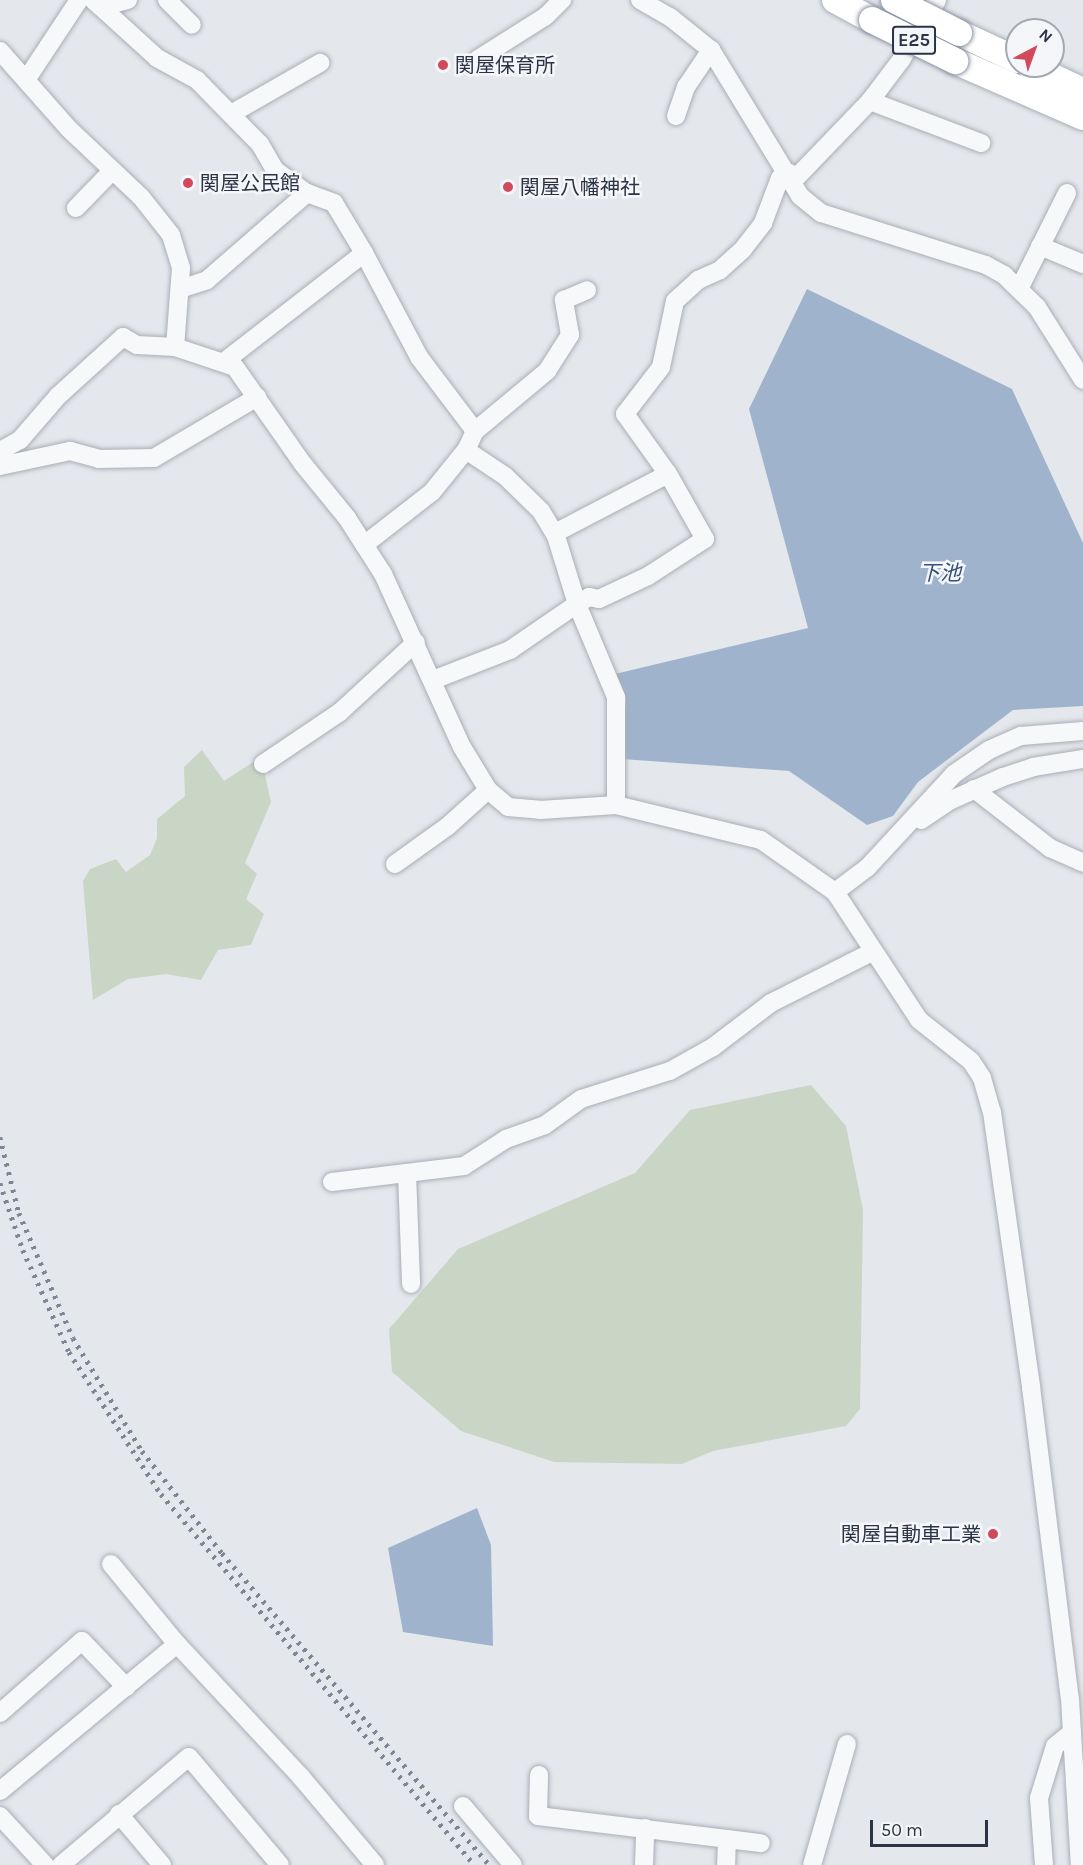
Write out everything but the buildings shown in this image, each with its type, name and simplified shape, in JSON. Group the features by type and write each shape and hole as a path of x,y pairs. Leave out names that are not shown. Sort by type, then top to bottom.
{"highway":[{"name":"E25","path":"835,0 955,61 1083,117"},
{"name":"E25","path":"894,0 1005,54"},
{"path":"1055,78 1083,91"}],"street":[{"path":"26,80 79,0"},
{"path":"96,3 128,0"},
{"path":"167,0 192,25"},
{"path":"478,59 546,16 562,0"},
{"path":"640,0 670,17 711,50 791,177 800,196 821,213 986,265 1020,287 1037,307 1083,380"},
{"path":"433,680 510,650 589,597 599,599 648,576 705,540 668,474 625,414 661,367 675,301 698,280 720,270 743,249 763,223 780,178 791,177 870,101 902,60 937,0"},
{"path":"96,3 157,58 197,80 260,144 275,170 307,193 334,203 364,253 418,357 475,431"},
{"path":"676,116 686,87 711,50"},
{"path":"0,51 112,171 141,197 171,235 181,268 175,347"},
{"path":"231,114 320,63"},
{"path":"870,101 981,142"},
{"path":"76,208 112,171"},
{"path":"180,289 207,280 307,193"},
{"path":"1020,287 1067,194"},
{"path":"1040,246 1083,264"},
{"path":"225,361 364,253"},
{"path":"364,545 432,492 466,450 475,431 547,371 570,335 564,300 587,290"},
{"path":"0,451 20,440 58,396 123,337 137,345 175,347 225,361 235,367 364,545 416,642 462,747 488,790 508,807 540,810 616,805 761,840 835,892 872,952 919,1020 971,1061 982,1078 992,1112 1031,1387 1072,1732 1080,1865"},
{"path":"0,466 70,451 99,459 154,458 257,397"},
{"path":"466,450 526,493 555,533 577,604 616,697 616,805"},
{"path":"555,533 668,474"},
{"path":"263,764 340,712 416,642"},
{"path":"835,892 867,868 954,774 989,750 1022,736 1083,731"},
{"path":"902,831 974,789 1033,767 1083,759"},
{"path":"974,789 1050,848 1083,863"},
{"path":"395,864 448,826 488,790"},
{"path":"332,1182 464,1166 506,1139 545,1125 581,1099 670,1071 713,1047 771,1003 872,952"},
{"path":"407,1173 411,1284"},
{"path":"111,1564 177,1644 302,1777 375,1865"},
{"path":"0,1713 82,1641 126,1687"},
{"path":"0,1791 177,1644"},
{"path":"1044,1865 1039,1798 1055,1746 1072,1732"},
{"path":"812,1865 848,1744"},
{"path":"1073,1766 1083,1747"},
{"path":"62,1865 119,1814 189,1757 280,1865"},
{"path":"539,1775 538,1816 761,1843"},
{"path":"463,1806 513,1865"},
{"path":"119,1814 162,1865"},
{"path":"0,1816 45,1865"},
{"path":"644,1865 645,1828"},
{"path":"726,1865 727,1839"}],"green space":[{"path":"202,750 224,781 261,757 271,802 245,863 257,874 246,899 264,914 251,945 218,950 201,980 166,974 128,979 93,1000 83,881 90,869 116,859 126,872 150,855 157,838 157,819 185,796 184,767"},
{"path":"811,1085 846,1126 863,1210 860,1409 846,1426 713,1451 682,1464 554,1462 461,1431 392,1372 389,1329 458,1249 635,1173 690,1110"}],"water":[{"name":"下池","path":"807,289 1012,389 1083,543 1083,706 1013,710 918,782 893,816 867,825 789,771 622,759 626,698 615,674 808,628 749,409"},
{"path":"477,1508 491,1545 493,1646 403,1632 388,1548"}],"railway":[{"path":"0,1137 19,1213 73,1338 142,1451 222,1553 489,1865"},
{"path":"0,1183 23,1250 69,1352 161,1494 475,1865"}],"place":[{"name":"関屋保育所","path":"443,65"},
{"name":"関屋公民館","path":"188,183"},
{"name":"関屋八幡神社","path":"508,187"},
{"name":"関屋自動車工業","path":"993,1534"}]}
